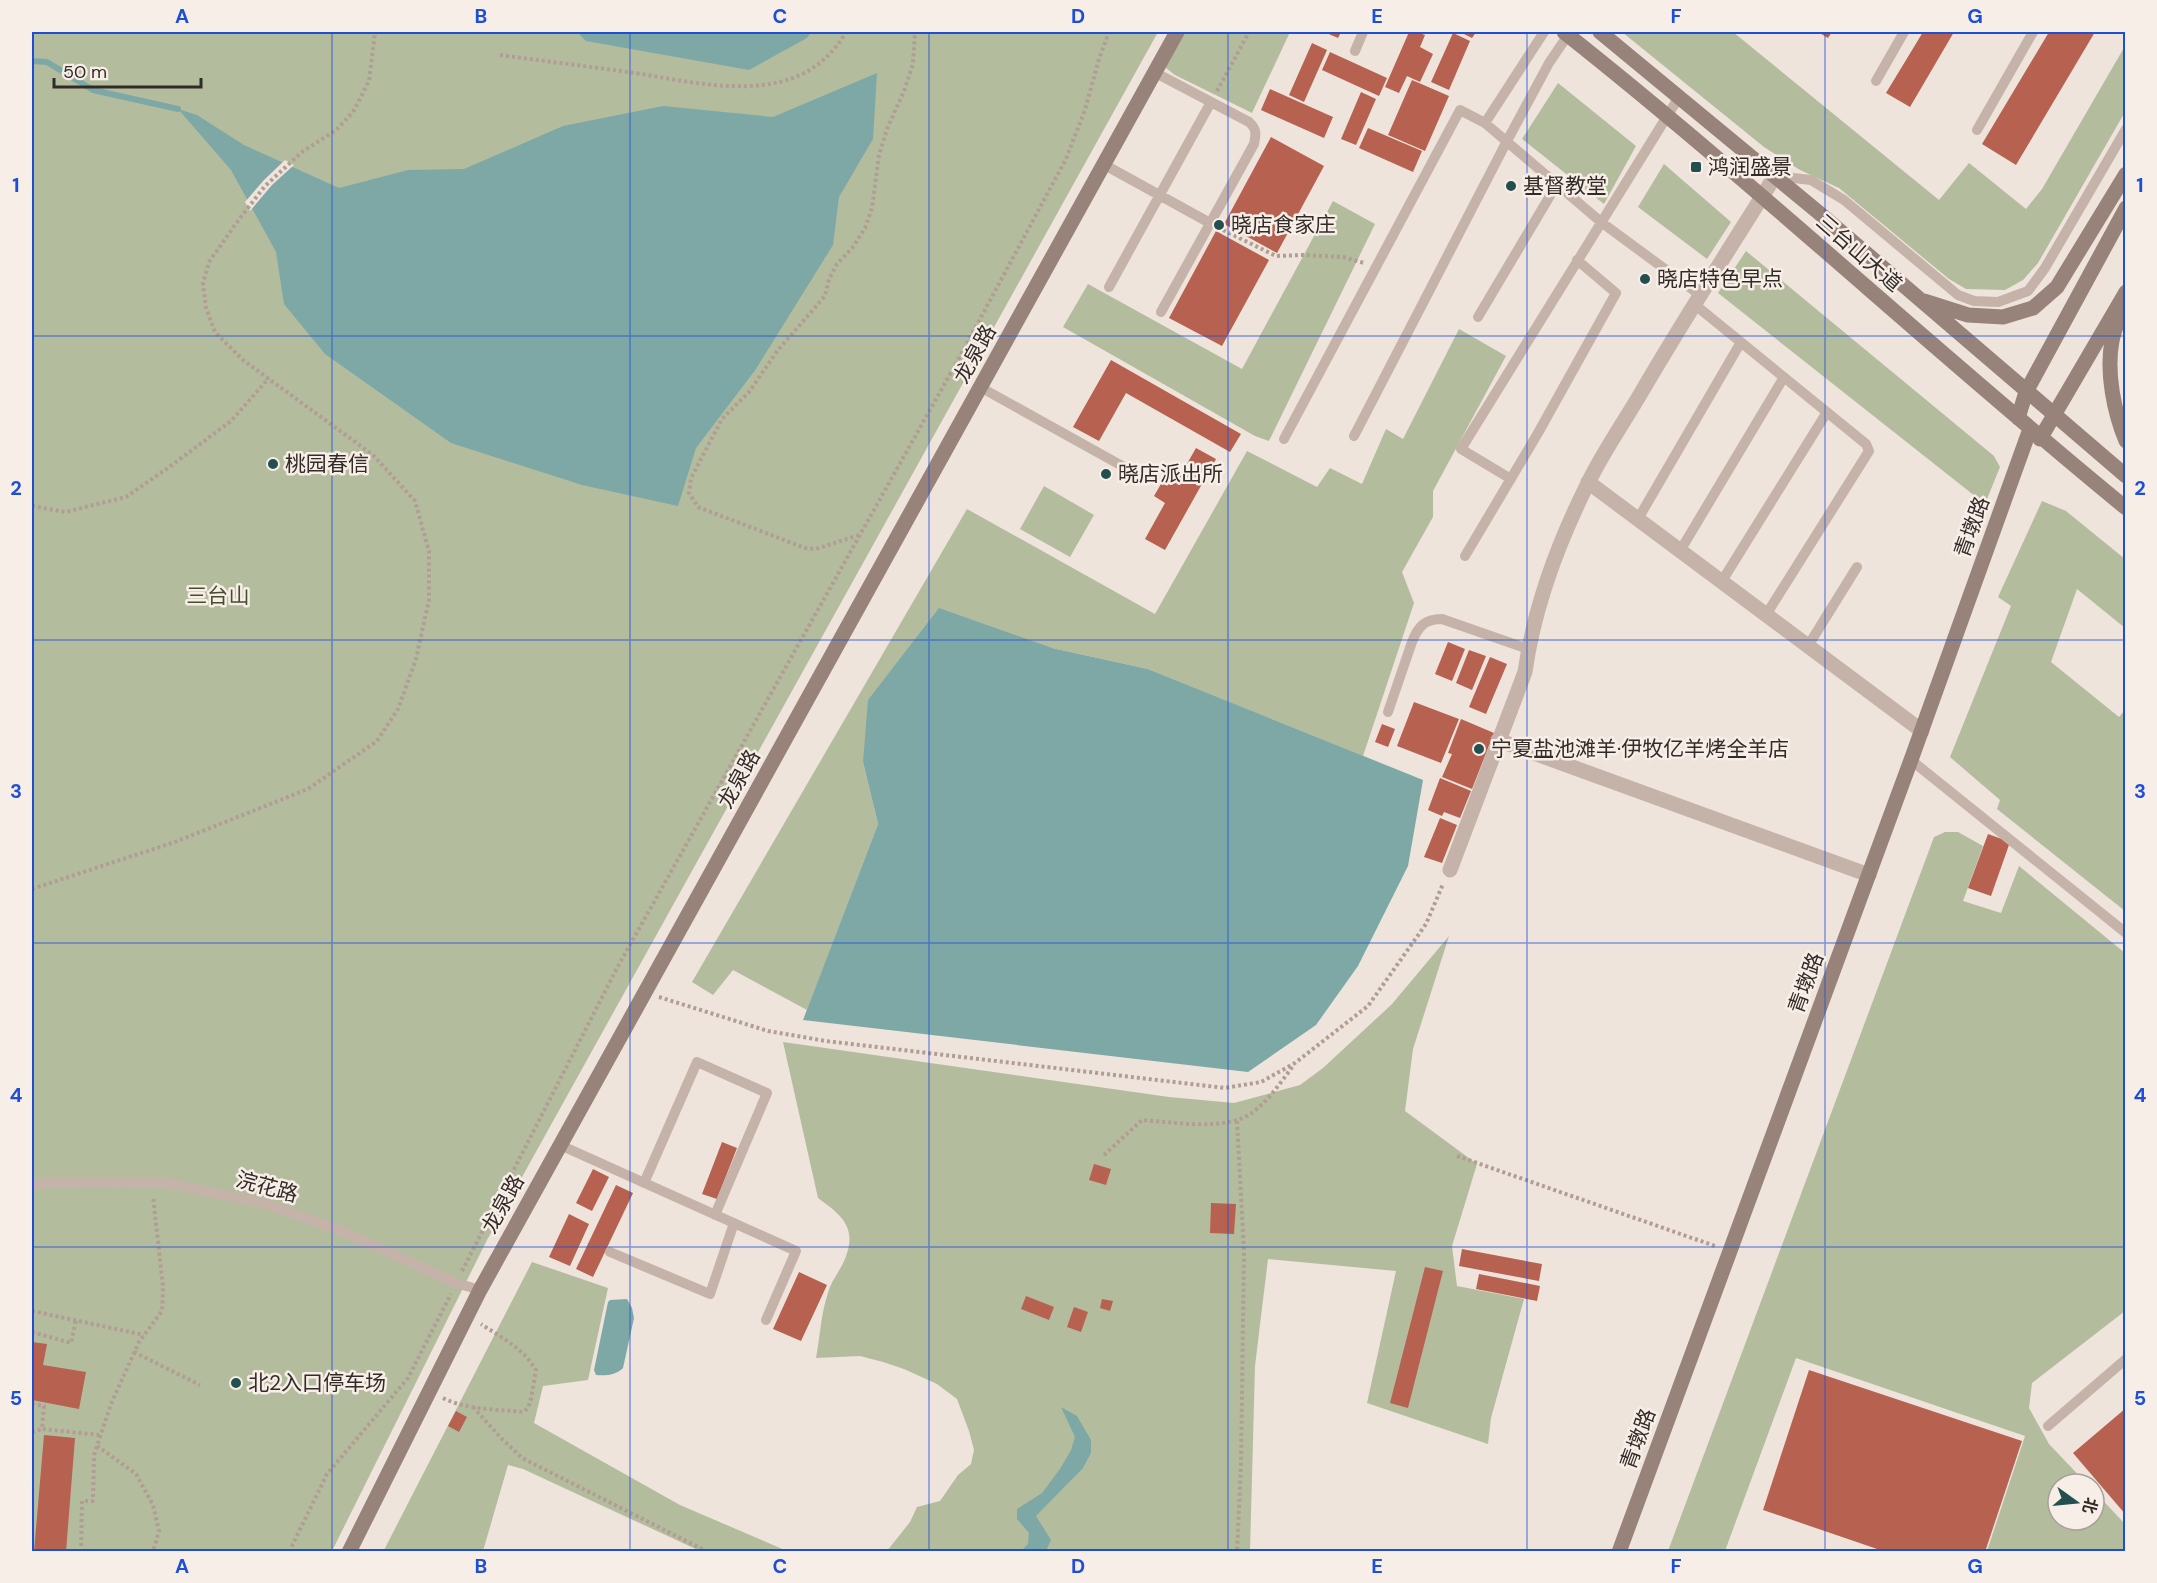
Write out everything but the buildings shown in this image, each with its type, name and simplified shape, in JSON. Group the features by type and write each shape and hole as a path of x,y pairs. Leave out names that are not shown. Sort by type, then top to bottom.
{"main road":[{"name":"龙泉路","path":"349,1551 480,1290 1177,32"},
{"name":"三台山大道","path":"1600,32 1775,176 2126,476"},
{"name":"三台山大道","path":"1568,33 1667,115 2035,434 2126,508"},
{"path":"1918,298 1968,315 2003,317 2033,308 2056,287 2126,174"},
{"path":"2018,418 2026,392 2126,208"},
{"name":"青墩路","path":"1619,1551 1911,760 2035,434 2054,415 2126,292"},
{"path":"2126,300 2112,340 2110,368 2114,399 2126,441"}],"street":[{"path":"1450,870 1525,672 1528,649 1557,554 1588,482 1697,299 1775,176"},
{"path":"1588,482 1922,731"},
{"path":"1498,740 1869,875"}],"lane":[{"path":"1355,51 1363,32"},
{"path":"1485,123 1544,32"},
{"path":"1875,81 1904,32"},
{"path":"1977,130 2033,32"},
{"path":"1354,436 1507,141 1568,33"},
{"path":"1154,72 1249,122 1254,127 1256,135 1254,144 1161,312"},
{"path":"1511,479 1461,449 1679,97"},
{"path":"1109,287 1211,102"},
{"path":"1284,439 1460,110 1485,123 1507,141 1601,222 1697,299 1741,342 1866,444 1869,451 1766,615"},
{"path":"1775,176 1810,180 1844,200 1958,295 1974,301 1998,302 2028,291 2045,268 2126,129"},
{"path":"1103,164 1210,223"},
{"path":"1478,317 1557,184"},
{"path":"1465,556 1616,293 1577,260"},
{"path":"1638,519 1741,342"},
{"path":"1680,550 1784,377"},
{"path":"980,387 1142,477"},
{"path":"1722,581 1827,412"},
{"path":"1808,646 1857,567"},
{"path":"1388,712 1412,642 1417,630 1424,622 1442,619 1528,649"},
{"path":"1911,760 2126,933"},
{"path":"644,1183 697,1062 767,1093 715,1215"},
{"path":"560,1145 796,1251 766,1320"},
{"name":"浣花路","path":"32,1185 53,1182 166,1183 264,1203 339,1230 456,1283 480,1290"},
{"path":"610,1252 710,1294 734,1223"},
{"path":"2048,1426 2126,1359"}],"path":[{"path":"32,889 175,842 308,789 377,741 398,708 416,659 429,600 429,551 416,501 373,455 243,360 215,332 206,309 203,283 209,262 265,186 302,152 336,130 353,112 369,81 375,32"},
{"path":"500,55 702,84 750,87 777,83 812,70 833,50 846,32"},
{"path":"860,535 816,549 806,548 698,507 689,493 691,478 722,419 749,392 778,350 825,296 829,279 837,264 854,247 865,228 872,208 879,155 913,64 915,32"},
{"path":"289,1551 327,1474 408,1378 617,968 958,360 1066,159 1085,110 1109,32"},
{"path":"1211,102 1249,32"},
{"path":"1210,223 1270,255 1343,257 1375,269"},
{"path":"32,506 65,512 126,497 231,421 269,378"},
{"path":"645,992 768,1030 826,1041 1225,1089 1261,1082 1295,1063 1368,1006 1426,924 1450,870"},
{"path":"1104,1155 1142,1120 1217,1124 1237,1121 1252,1113 1274,1092 1295,1063"},
{"path":"1237,1121 1244,1252 1241,1465 1237,1551"},
{"path":"1457,1156 1730,1251"},
{"path":"81,1551 82,1501 93,1501 94,1455 100,1435 134,1352 162,1311 163,1287 152,1183"},
{"path":"32,1311 144,1335"},
{"path":"428,1392 453,1404 473,1407 523,1412 528,1407 536,1370 529,1358 467,1314"},
{"path":"32,1332 71,1343 76,1320"},
{"path":"134,1352 200,1385"},
{"path":"32,1404 44,1406 42,1429"},
{"path":"473,1407 522,1458 708,1551"},
{"path":"32,1432 42,1429 100,1435"},
{"path":"97,1446 136,1474 153,1505 159,1531 153,1551"}],"green space":[{"name":"三台山","path":"32,32 1158,32 487,1240 332,1551 32,1551"},
{"path":"1183,32 1290,32 1252,113 1175,75 1166,68 1166,63"},
{"path":"1622,32 1733,32 1939,200 1969,163 2026,209 2042,189 2125,46 2125,112 2038,263 2023,280 2005,290 1966,289 1949,279 1839,188 1800,170 1764,147"},
{"path":"1558,83 1636,146 1604,204 1522,139"},
{"path":"1664,164 1731,222 1707,259 1638,207"},
{"path":"1333,201 1375,224 1269,441 1255,436 1063,327 1088,284 1242,369"},
{"path":"1746,251 1994,456 2000,467 1985,504 1718,293"},
{"path":"1459,329 1506,356 1433,491 1433,517 1402,572 1414,603 1363,756 1148,669 1052,648 863,762 878,824 807,1010 733,970 713,995 692,982 967,509 1155,614 1247,451 1317,487 1330,468 1362,484 1386,429 1403,439"},
{"path":"1044,486 1094,515 1070,557 1020,529"},
{"path":"2042,501 2066,511 2125,559 2125,628 2077,589 2051,662 2119,717 2125,710 2125,911 1997,809 2000,800 1950,757 2011,606 1998,597"},
{"path":"1945,832 1958,832 1983,846 1963,901 2001,913 2019,866 2125,953 2125,1311 2032,1383 2029,1408 2049,1444 2076,1472 2046,1472 2046,1532 2106,1532 2106,1504 2125,1524 2125,1551 1987,1551 2025,1436 1796,1358 1725,1551 1668,1551 1934,837"},
{"path":"1449,936 1413,1049 1405,1111 1477,1164 1452,1246 1457,1286 1524,1299 1491,1418 1488,1444 1367,1403 1396,1271 1268,1259 1255,1366 1250,1551 887,1551 910,1522 917,1507 940,1501 958,1475 971,1464 974,1450 957,1399 937,1384 904,1369 860,1356 816,1358 826,1301 831,1284 845,1259 850,1238 840,1216 818,1198 783,1042 1169,1097 1234,1103 1300,1085 1323,1068 1392,1004"},
{"path":"532,1262 608,1288 588,1380 543,1386 534,1423 680,1505 787,1551 700,1551 523,1469 508,1465 483,1551 383,1552"}],"water":[{"path":"577,32 811,32 807,38 749,70 586,41"},
{"path":"877,73 873,139 839,197 833,245 756,369 696,448 678,506 582,485 451,443 325,354 284,304 276,252 231,170 178,109 197,115 244,145 339,188 408,170 464,169 563,126 663,106 773,117"},
{"path":"939,608 1052,648 1148,669 1423,780 1408,866 1358,966 1316,1025 1248,1072 803,1020 878,824 863,762 868,700"},
{"path":"627,1299 634,1318 623,1368 611,1374 596,1375 594,1370 608,1302"},
{"path":"1061,1407 1077,1416 1091,1440 1091,1453 1083,1468 1036,1516 1051,1540 1046,1551 1021,1551 1028,1544 1029,1533 1017,1519 1017,1509 1042,1493 1060,1469 1071,1450 1075,1437"}],"pier":[{"path":"285,160 294,165 272,185 250,211 245,202"}],"waterway":[{"path":"32,61 47,62 93,90 178,109"}],"place":[{"name":"鸿润盛景","path":"1696,167"},
{"name":"基督教堂","path":"1511,186"},
{"name":"晓店食家庄","path":"1219,225"},
{"name":"晓店特色早点","path":"1645,279"},
{"name":"桃园春信","path":"273,464"},
{"name":"晓店派出所","path":"1106,474"},
{"name":"宁夏盐池滩羊·伊牧亿羊烤全羊店","path":"1479,749"},
{"name":"北2入口停车场","path":"236,1383"}]}
